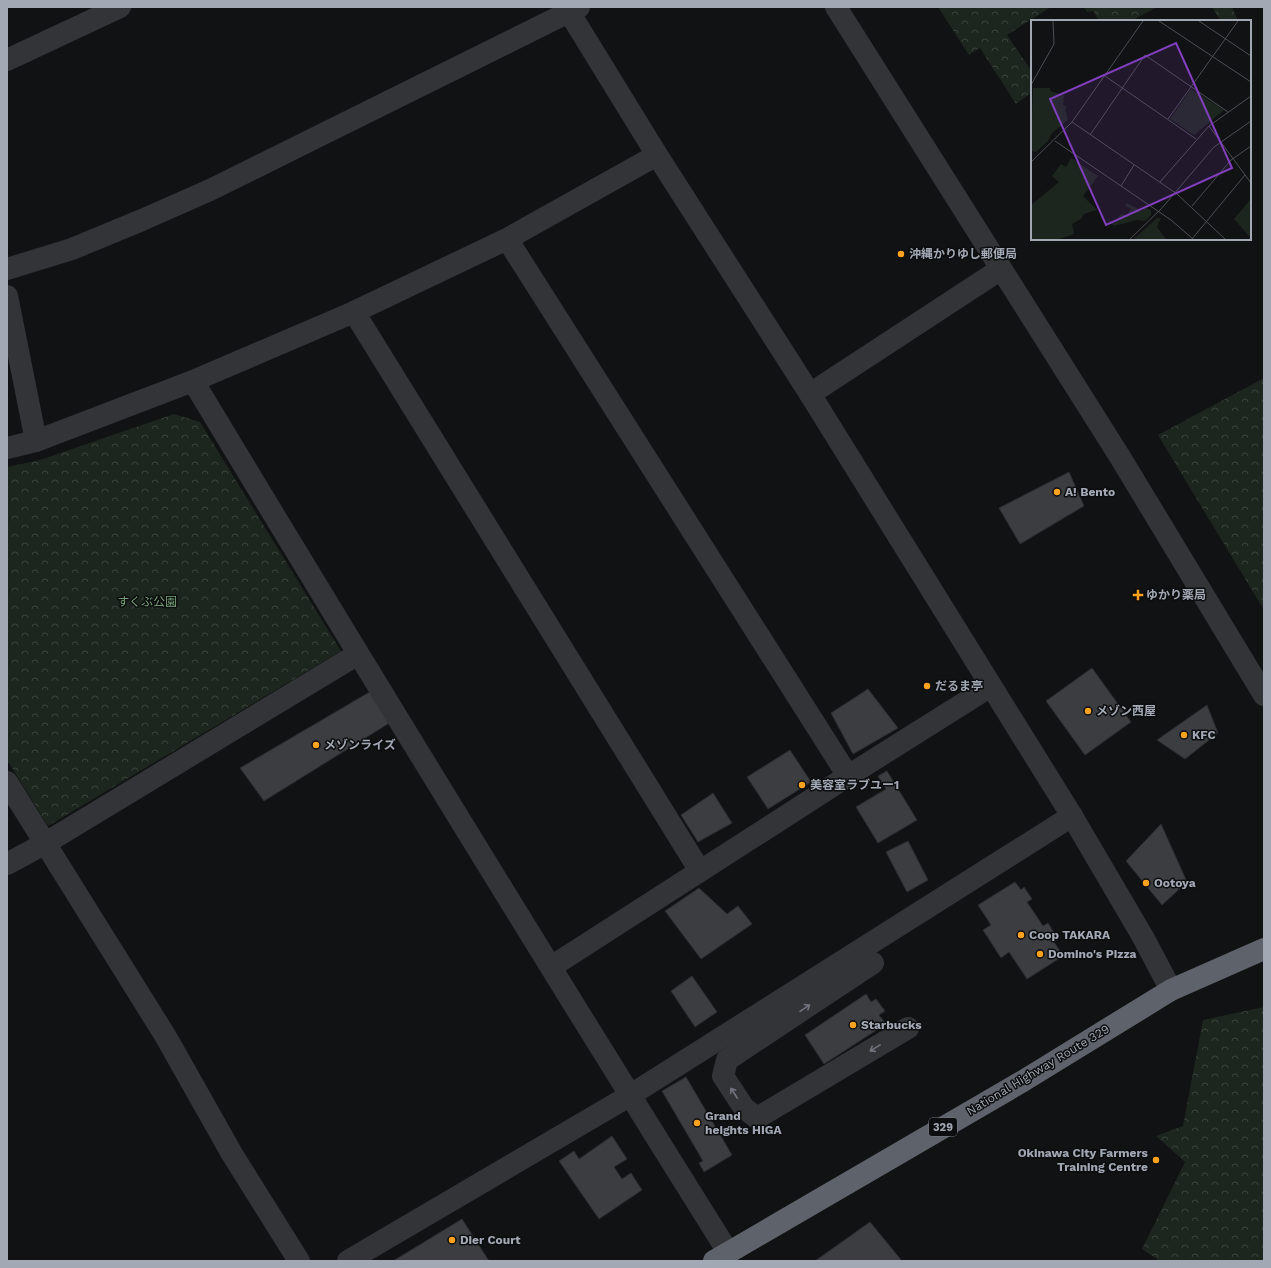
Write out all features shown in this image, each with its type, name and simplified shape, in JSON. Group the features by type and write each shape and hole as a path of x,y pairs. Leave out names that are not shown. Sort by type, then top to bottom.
{"highway":[{"name":"National Highway Route 329","path":"721,1257 1023,1081 1171,990 1264,949"}],"street":[{"path":"7,60 120,7"},
{"path":"836,7 1120,457 1264,695"},
{"path":"7,269 72,249 210,190 571,9 657,156 810,394 1072,816 1143,937 1171,990"},
{"path":"7,448 36,441 193,381 354,312 506,239 657,156"},
{"path":"506,239 848,776"},
{"path":"810,394 1001,269"},
{"path":"7,296 36,441"},
{"path":"354,312 700,871"},
{"path":"193,381 358,654 629,1096 721,1257"},
{"path":"7,864 44,844 358,654"},
{"path":"551,967 991,686"},
{"path":"7,782 44,844 166,1037 232,1154 299,1261"},
{"path":"348,1261 629,1096 1072,816"},
{"path":"873,963 727,1060 723,1076 744,1108 757,1118 908,1028"}],"green space":[{"path":"938,7 1051,7 1007,35 1031,71 1031,93 1016,104 980,48 969,55"},
{"path":"1084,7 1157,7 1133,20 1098,20 1093,11 1087,12"},
{"path":"1212,7 1232,7 1238,20 1220,20"},
{"path":"1264,378 1264,610 1158,435"},
{"name":"すくぶ公園","path":"174,414 200,422 341,651 48,826 7,760 7,467 40,460"},
{"path":"1264,1007 1264,1261 1160,1261 1142,1249 1185,1162 1156,1136 1183,1126 1203,1020"}],"building":[{"path":"1069,472 1084,506 1020,544 999,508"},
{"name":"メゾン西屋","path":"1092,668 1131,722 1085,755 1046,701"},
{"path":"868,689 898,728 853,754 831,713"},
{"name":"メゾンライズ","path":"373,690 391,722 264,801 240,768"},
{"path":"1207,705 1218,733 1185,759 1157,740"},
{"path":"790,750 811,782 768,809 747,777"},
{"path":"887,771 917,820 878,843 856,807 886,789 878,776"},
{"path":"713,793 732,823 698,842 681,815"},
{"path":"1161,824 1187,882 1162,905 1126,861"},
{"path":"908,841 928,880 907,892 886,852"},
{"name":"Coop TAKARA","path":"1015,882 1021,890 1024,887 1032,899 1027,902 1043,926 1048,923 1058,939 1054,942 1063,956 1027,979 1009,952 1001,958 983,930 991,925 978,905"},
{"path":"699,888 727,914 738,906 752,924 701,959 665,911"},
{"path":"692,976 717,1012 695,1027 671,991"},
{"path":"866,994 871,1002 876,999 885,1011 879,1015 886,1024 824,1064 805,1035"},
{"name":"Grand heights HIGA","path":"686,1077 732,1155 704,1172 699,1163 703,1161 662,1091"},
{"path":"612,1136 627,1159 614,1167 622,1179 631,1173 642,1190 599,1219 559,1161 574,1151 579,1159"},
{"name":"Dier Court","path":"462,1219 489,1261 393,1261"},
{"path":"870,1222 902,1261 815,1261"}],"place":[{"name":"沖縄かりゆし郵便局","path":"901,254"},
{"name":"A! Bento","path":"1057,492"},
{"name":"ゆかり薬局","path":"1138,595"},
{"name":"だるま亭","path":"927,686"},
{"name":"メゾン西屋","path":"1088,711"},
{"name":"KFC","path":"1184,735"},
{"name":"メゾンライズ","path":"316,745"},
{"name":"美容室ラブユー1","path":"802,785"},
{"name":"Ootoya","path":"1146,883"},
{"name":"Coop TAKARA","path":"1021,935"},
{"name":"Domino's Pizza","path":"1040,954"},
{"name":"Starbucks","path":"853,1025"},
{"name":"Grand heights HIGA","path":"697,1123"},
{"name":"Okinawa City Farmers Training Centre","path":"1156,1160"},
{"name":"Dier Court","path":"452,1240"}]}
